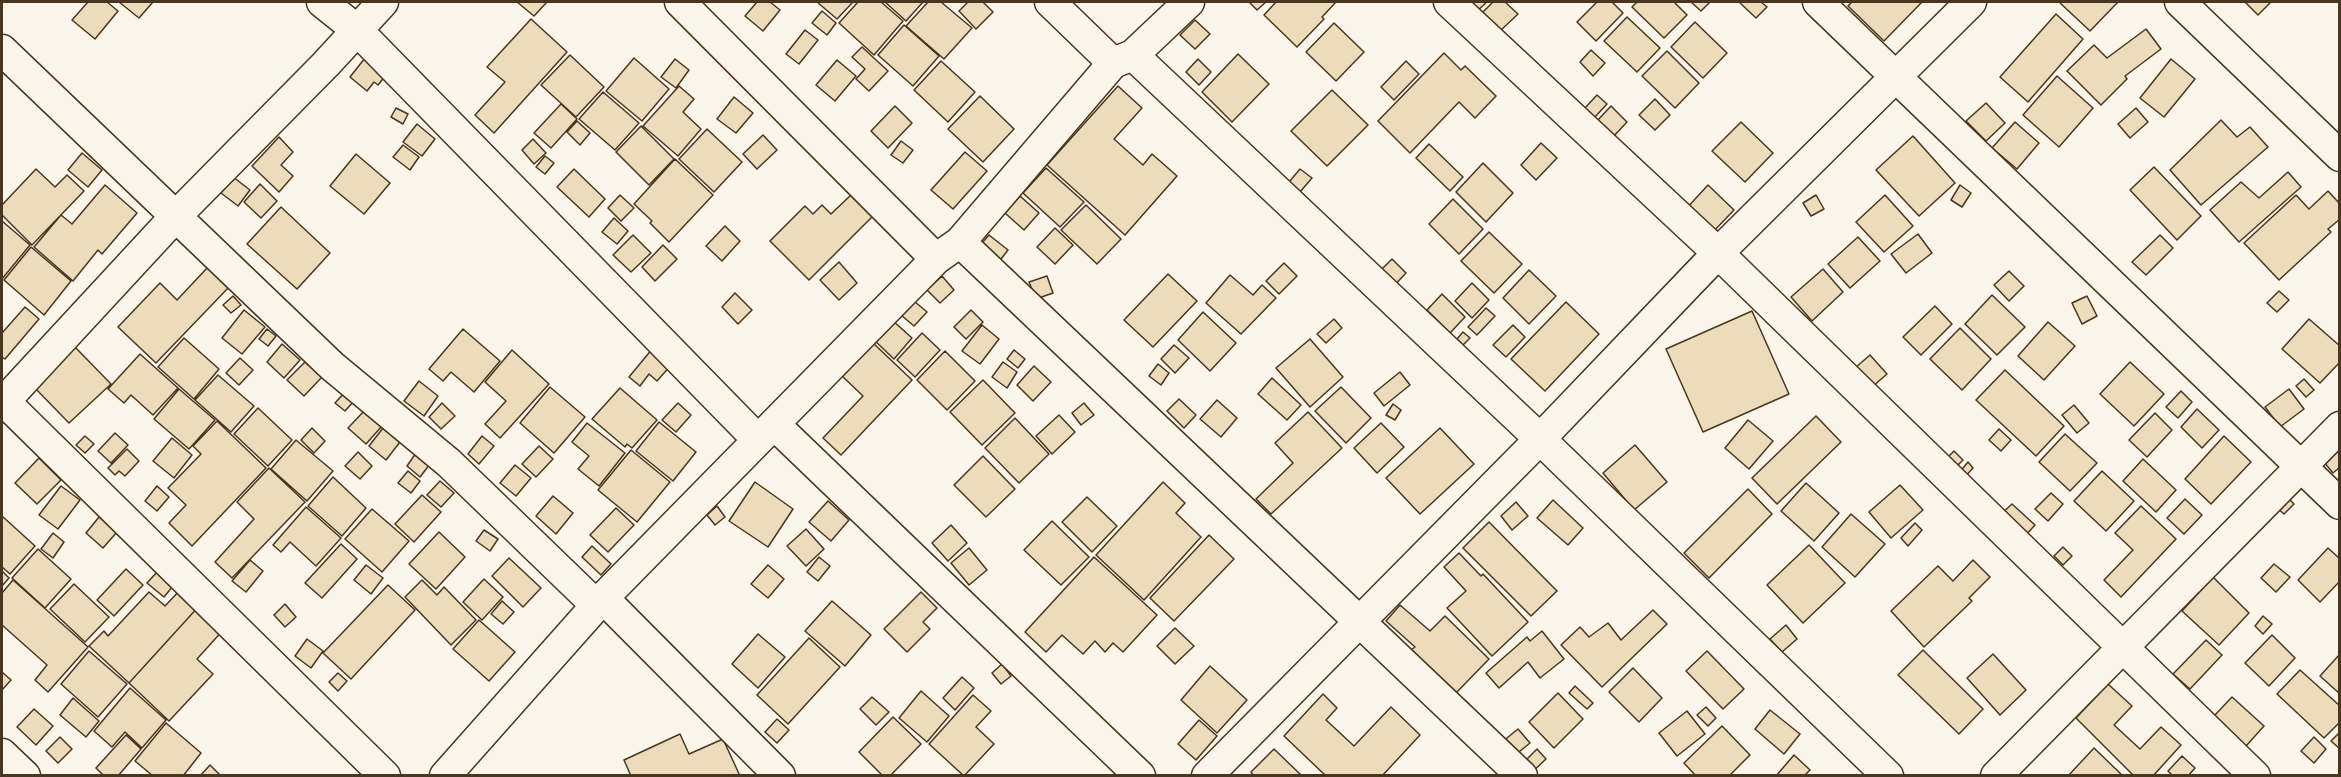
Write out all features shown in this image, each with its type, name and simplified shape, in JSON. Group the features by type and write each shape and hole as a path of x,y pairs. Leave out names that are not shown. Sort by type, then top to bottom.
{"street":[{"path":"322,2 357,30 767,433 1140,776"},
{"path":"383,2 2,401 386,776"},
{"path":"680,2 936,259"},
{"path":"1050,2 1123,59 1540,439 1888,776"},
{"path":"446,776 599,602 936,259 960,242 1123,59 1189,2"},
{"path":"1449,2 1718,253 2255,776"},
{"path":"1818,2 2340,504"},
{"path":"1207,776 1540,439 1718,253 1971,2"},
{"path":"2180,2 2340,156"},
{"path":"2,50 332,366 449,463 599,602 780,776"},
{"path":"960,242 1360,619 1522,776"},
{"path":"1996,776 2340,428"},
{"path":"2,754 25,776"}],"building":[{"path":"88,2 107,2 118,11 95,39 72,20"},
{"path":"119,2 153,2 139,18"},
{"path":"517,2 547,2 534,16"},
{"path":"757,2 770,2 780,10 763,31 745,16"},
{"path":"817,2 853,2 837,19"},
{"path":"858,2 881,2 903,21 874,55 839,23"},
{"path":"885,2 923,2 906,21"},
{"path":"928,2 941,2 972,28 944,59 906,26"},
{"path":"968,2 983,2 993,12 976,29 959,11"},
{"path":"1249,2 1266,2 1257,10"},
{"path":"1276,2 1336,2 1322,17 1324,19 1297,47 1264,15"},
{"path":"1467,2 1487,2 1477,11"},
{"path":"1493,2 1505,2 1518,14 1500,31 1482,13"},
{"path":"1597,2 1612,2 1623,13 1596,41 1577,22"},
{"path":"1637,2 1674,2 1687,15 1664,38 1632,7"},
{"path":"1691,2 1710,2 1701,11"},
{"path":"1739,2 1761,2 1767,7 1756,18"},
{"path":"1852,2 1922,2 1884,41 1848,6"},
{"path":"2059,2 2118,2 2090,31"},
{"path":"2245,2 2271,2 2258,15"},
{"path":"822,11 836,23 827,35 812,23"},
{"path":"2056,14 2083,39 2028,102 2000,77"},
{"path":"1627,17 1660,48 1637,72 1604,41"},
{"path":"531,19 567,52 494,133 475,115 505,82 487,67"},
{"path":"1195,20 1210,34 1195,49 1180,35"},
{"path":"1695,22 1727,53 1703,78 1671,47"},
{"path":"1334,23 1364,52 1336,81 1306,52"},
{"path":"904,25 939,56 913,86 878,55"},
{"path":"2146,29 2161,49 2125,76 2127,79 2101,105 2067,71 2094,45 2107,58"},
{"path":"805,30 818,40 799,64 786,54"},
{"path":"862,47 888,71 869,91 856,79 865,69 852,57"},
{"path":"1591,50 1605,63 1593,76 1580,62"},
{"path":"1667,51 1699,83 1675,108 1642,76"},
{"path":"1444,53 1461,70 1465,66 1496,96 1475,118 1459,102 1410,153 1378,121"},
{"path":"1238,54 1269,84 1232,122 1202,92"},
{"path":"570,55 604,87 576,117 541,85"},
{"path":"365,58 386,75 378,85 374,82 367,91 350,77"},
{"path":"634,58 669,89 642,121 606,91"},
{"path":"675,59 689,70 676,88 661,77"},
{"path":"1198,59 1211,72 1199,85 1186,72"},
{"path":"2171,59 2195,79 2164,117 2140,98"},
{"path":"837,60 856,76 835,101 816,85"},
{"path":"941,61 975,92 948,122 914,90"},
{"path":"1406,61 1419,74 1394,100 1381,87"},
{"path":"2057,76 2093,108 2059,147 2023,115"},
{"path":"679,86 694,99 683,112 701,129 678,156 643,126"},
{"path":"1118,86 1142,108 1114,139 1143,165 1152,154 1177,176 1125,235 1047,165"},
{"path":"1332,90 1368,125 1327,166 1291,131"},
{"path":"603,92 639,123 615,150 579,119"},
{"path":"1597,95 1607,104 1594,118 1584,109"},
{"path":"980,96 1014,129 983,162 948,129"},
{"path":"734,97 753,113 736,133 717,119"},
{"path":"1655,99 1670,115 1655,130 1639,115"},
{"path":"1986,103 2005,123 1986,141 1966,121"},
{"path":"561,104 577,119 551,148 534,133"},
{"path":"895,106 912,123 888,148 871,131"},
{"path":"1611,106 1627,122 1612,138 1596,122"},
{"path":"396,108 408,114 403,124 391,117"},
{"path":"2136,108 2148,122 2130,138 2118,124"},
{"path":"2221,120 2237,137 2250,127 2268,147 2201,205 2170,170"},
{"path":"577,121 590,133 580,145 567,132"},
{"path":"1741,122 1773,153 1745,182 1712,151"},
{"path":"2015,122 2039,143 2017,169 1992,148"},
{"path":"417,124 435,139 422,156 403,142"},
{"path":"641,126 674,159 649,185 616,152"},
{"path":"707,129 742,162 714,192 679,159"},
{"path":"763,135 777,150 757,169 743,154"},
{"path":"1913,136 1955,183 1919,216 1876,170"},
{"path":"279,137 293,152 281,165 293,176 279,192 252,166"},
{"path":"533,139 546,153 534,164 522,150"},
{"path":"901,141 913,150 903,163 891,155"},
{"path":"1541,143 1557,158 1536,180 1521,165"},
{"path":"1429,144 1463,177 1450,191 1416,158"},
{"path":"403,145 419,157 410,170 393,157"},
{"path":"965,152 987,171 953,209 931,190"},
{"path":"82,153 102,170 88,187 68,170"},
{"path":"356,154 390,183 364,214 330,186"},
{"path":"545,156 554,163 545,174 536,167"},
{"path":"675,159 713,195 669,242 634,204"},
{"path":"1483,163 1513,193 1486,222 1456,192"},
{"path":"2154,167 2201,216 2177,240 2130,190"},
{"path":"1046,168 1084,202 1060,227 1023,193"},
{"path":"36,169 55,187 67,175 84,191 32,245 2,215 2,205"},
{"path":"574,169 605,199 589,217 557,187"},
{"path":"1300,169 1312,178 1300,192 1289,182"},
{"path":"2288,172 2301,187 2239,242 2210,210 2241,182 2259,198"},
{"path":"233,177 250,190 238,206 221,193"},
{"path":"260,184 277,201 261,218 244,202"},
{"path":"105,185 137,213 102,254 98,250 73,281 34,247 61,215 72,224"},
{"path":"1708,185 1734,210 1711,234 1685,210"},
{"path":"1960,185 1971,193 1962,207 1951,200"},
{"path":"2328,191 2340,204 2340,219 2328,229 2331,232 2279,280 2244,243 2296,195 2309,209"},
{"path":"852,194 874,215 809,280 770,241 805,206 813,214 822,205 831,214"},
{"path":"620,195 634,208 621,221 608,208"},
{"path":"1816,195 1824,209 1811,216 1803,203"},
{"path":"1885,195 1913,226 1884,252 1856,222"},
{"path":"1020,196 1039,213 1024,230 1005,213"},
{"path":"1453,199 1483,229 1459,254 1429,224"},
{"path":"1086,205 1121,239 1097,264 1061,230"},
{"path":"281,207 330,253 297,289 247,244"},
{"path":"614,218 628,231 617,244 602,232"},
{"path":"2,221 30,245 2,279"},
{"path":"725,226 740,241 722,261 706,246"},
{"path":"1055,228 1073,245 1055,264 1037,247"},
{"path":"1489,232 1522,264 1494,293 1461,261"},
{"path":"1918,234 1932,253 1906,273 1891,254"},
{"path":"633,235 651,253 631,272 613,255"},
{"path":"989,235 1008,250 994,268 974,252"},
{"path":"2160,235 2173,248 2146,275 2132,262"},
{"path":"1858,237 1880,261 1850,288 1828,264"},
{"path":"663,245 677,259 655,281 642,267"},
{"path":"31,247 71,281 44,315 4,280"},
{"path":"1392,259 1406,273 1391,289 1376,275"},
{"path":"839,262 857,283 839,300 820,280"},
{"path":"1284,263 1297,276 1279,294 1266,281"},
{"path":"209,266 230,286 156,363 118,327 160,283 177,300"},
{"path":"1823,269 1843,292 1812,321 1791,297"},
{"path":"1529,270 1556,296 1529,324 1503,298"},
{"path":"2009,271 2024,286 2009,301 1994,285"},
{"path":"1168,274 1197,301 1153,347 1124,320"},
{"path":"1230,275 1253,295 1262,285 1276,298 1241,334 1206,303"},
{"path":"942,276 954,290 940,303 927,290"},
{"path":"1047,276 1053,293 1036,299 1029,282"},
{"path":"1472,283 1489,300 1472,318 1455,301"},
{"path":"2279,291 2289,300 2277,312 2267,303"},
{"path":"735,293 752,310 738,324 722,307"},
{"path":"1442,294 1465,317 1450,333 1427,310"},
{"path":"1992,295 2025,327 1997,355 1965,324"},
{"path":"233,296 241,305 231,313 223,305"},
{"path":"2087,296 2097,316 2082,324 2072,303"},
{"path":"914,301 927,312 914,326 901,315"},
{"path":"1566,302 1599,334 1545,391 1511,359"},
{"path":"1935,306 1952,324 1921,355 1903,337"},
{"path":"25,307 39,319 5,359 2,357 2,333"},
{"path":"1486,308 1495,316 1477,335 1468,327"},
{"path":"244,310 265,327 242,354 222,338"},
{"path":"971,310 983,322 966,339 954,327"},
{"path":"1752,311 1789,394 1703,432 1666,349"},
{"path":"1203,312 1236,343 1210,371 1178,340"},
{"path":"1334,319 1342,328 1326,343 1317,334"},
{"path":"2309,319 2340,346 2340,362 2320,383 2282,349"},
{"path":"892,320 912,338 894,359 874,340"},
{"path":"2048,322 2075,346 2044,380 2018,356"},
{"path":"982,325 999,339 980,364 962,351"},
{"path":"1513,325 1525,337 1506,357 1493,345"},
{"path":"1960,328 1991,359 1962,390 1930,359"},
{"path":"267,329 276,336 268,346 259,339"},
{"path":"463,329 500,361 474,392 451,372 443,381 429,369"},
{"path":"1463,332 1470,338 1463,345 1457,339"},
{"path":"922,333 940,350 915,377 897,360"},
{"path":"184,338 219,369 194,399 158,367"},
{"path":"1310,339 1343,377 1310,407 1276,368"},
{"path":"872,342 912,380 841,455 823,438 863,396 841,375"},
{"path":"282,344 300,360 284,378 267,362"},
{"path":"73,345 111,384 69,423 32,385"},
{"path":"1174,345 1189,358 1175,373 1161,359"},
{"path":"653,348 672,364 657,381 649,374 640,386 629,377"},
{"path":"512,350 549,384 500,438 485,424 506,401 485,382"},
{"path":"1014,350 1025,359 1018,368 1007,359"},
{"path":"945,351 975,381 947,410 917,380"},
{"path":"140,354 178,388 153,415 131,395 124,403 108,389"},
{"path":"1870,355 1887,374 1872,387 1855,368"},
{"path":"240,358 253,370 239,385 226,373"},
{"path":"305,362 322,377 304,396 287,380"},
{"path":"1003,362 1017,372 1007,388 992,377"},
{"path":"2130,362 2164,394 2134,426 2100,394"},
{"path":"1158,364 1169,373 1161,385 1149,376"},
{"path":"1034,366 1051,382 1033,401 1017,385"},
{"path":"2005,370 2064,426 2036,456 1976,400"},
{"path":"1400,372 1410,385 1384,406 1374,393"},
{"path":"218,375 254,406 231,432 195,400"},
{"path":"1272,378 1301,405 1287,420 1258,394"},
{"path":"2304,379 2314,390 2306,397 2296,386"},
{"path":"983,380 1015,413 982,445 950,412"},
{"path":"419,381 438,396 424,416 404,401"},
{"path":"550,387 585,417 554,453 520,423"},
{"path":"1341,387 1371,418 1346,443 1315,411"},
{"path":"620,388 657,420 632,448 627,444 625,447 592,419"},
{"path":"179,389 215,420 189,449 154,419"},
{"path":"2289,389 2304,409 2280,427 2265,407"},
{"path":"2181,391 2192,402 2178,418 2166,407"},
{"path":"345,392 355,400 345,411 335,403"},
{"path":"1179,399 1196,415 1184,428 1167,411"},
{"path":"1217,400 1237,418 1221,437 1200,419"},
{"path":"442,403 455,416 441,429 429,417"},
{"path":"678,403 691,415 676,432 662,420"},
{"path":"1084,403 1094,415 1081,425 1072,413"},
{"path":"1393,404 1401,410 1395,420 1386,415"},
{"path":"2074,405 2089,423 2077,433 2062,415"},
{"path":"258,408 292,440 268,466 234,434"},
{"path":"2197,409 2219,430 2202,448 2181,427"},
{"path":"365,410 382,426 366,444 348,428"},
{"path":"1308,412 1342,448 1271,514 1256,499 1293,463 1275,443"},
{"path":"2155,413 2172,430 2147,457 2129,440"},
{"path":"1059,415 1075,432 1052,454 1036,436"},
{"path":"1816,416 1841,442 1777,504 1752,478"},
{"path":"1015,418 1049,454 1019,483 985,448"},
{"path":"1748,420 1773,441 1749,469 1725,448"},
{"path":"217,421 266,468 192,546 169,523 186,505 168,488 201,454 193,446"},
{"path":"659,422 696,452 673,481 636,451"},
{"path":"587,423 625,453 599,486 578,469 589,456 572,442"},
{"path":"1381,423 1404,447 1377,473 1354,448"},
{"path":"312,428 325,441 314,453 301,440"},
{"path":"383,428 400,442 386,460 369,446"},
{"path":"1440,428 1474,464 1420,514 1386,478"},
{"path":"1999,429 2011,440 2001,451 1989,440"},
{"path":"115,433 128,445 111,463 98,451"},
{"path":"2065,434 2097,463 2070,491 2039,462"},
{"path":"85,436 94,444 85,453 76,445"},
{"path":"482,436 494,446 479,464 468,454"},
{"path":"2224,436 2251,462 2211,504 2185,479"},
{"path":"172,438 192,455 174,478 153,461"},
{"path":"296,440 333,471 307,501 271,469"},
{"path":"1635,445 1667,482 1634,510 1603,473"},
{"path":"539,446 553,459 536,477 522,464"},
{"path":"2340,447 2340,467 2333,473 2323,461"},
{"path":"127,449 139,461 125,476 119,471 115,475 108,468"},
{"path":"631,450 670,482 637,522 598,490"},
{"path":"1954,451 1963,460 1953,470 1944,461"},
{"path":"358,452 372,466 360,479 345,466"},
{"path":"416,453 430,464 420,477 407,466"},
{"path":"983,456 1015,489 986,517 954,485"},
{"path":"39,458 61,480 37,504 15,483"},
{"path":"2143,459 2176,490 2156,512 2123,481"},
{"path":"1968,462 1973,468 1963,479 1958,474"},
{"path":"515,465 531,478 516,496 500,483"},
{"path":"269,468 305,502 232,578 215,562 254,519 237,502"},
{"path":"408,471 420,481 411,493 398,483"},
{"path":"2102,471 2134,501 2106,531 2074,501"},
{"path":"333,477 366,508 342,536 308,506"},
{"path":"440,481 454,493 441,507 427,495"},
{"path":"755,482 793,509 768,547 729,521"},
{"path":"1163,482 1185,503 1176,513 1201,537 1144,600 1096,555"},
{"path":"1806,483 1839,513 1814,541 1781,511"},
{"path":"1900,485 1923,510 1891,538 1869,512"},
{"path":"61,486 80,500 58,529 39,515"},
{"path":"157,486 169,497 157,511 145,501"},
{"path":"1748,489 1772,514 1709,578 1684,553"},
{"path":"2051,493 2063,504 2048,521 2035,509"},
{"path":"422,495 441,512 414,542 395,524"},
{"path":"553,496 573,513 556,534 536,516"},
{"path":"2286,496 2294,504 2284,514 2276,507"},
{"path":"1087,497 1117,526 1092,552 1062,522"},
{"path":"2185,499 2202,515 2184,534 2167,518"},
{"path":"1553,500 1583,528 1568,545 1537,518"},
{"path":"828,501 849,520 831,541 809,522"},
{"path":"1516,502 1528,516 1512,530 1501,516"},
{"path":"2012,504 2035,525 2025,536 2001,514"},
{"path":"717,506 725,517 715,525 707,515"},
{"path":"2141,506 2176,539 2121,597 2104,580 2133,550 2115,533"},
{"path":"306,507 341,538 316,566 290,542 281,552 273,545"},
{"path":"616,508 634,525 608,552 590,535"},
{"path":"372,509 409,541 382,572 345,539"},
{"path":"1851,514 1885,544 1855,577 1822,547"},
{"path":"2,516 35,546 10,574 2,567"},
{"path":"99,517 117,532 103,548 86,533"},
{"path":"1052,521 1089,557 1061,585 1024,550"},
{"path":"1489,522 1557,591 1531,616 1463,548"},
{"path":"1915,523 1922,530 1908,546 1901,538"},
{"path":"951,525 967,543 948,561 932,543"},
{"path":"806,529 824,549 806,566 787,546"},
{"path":"484,530 498,539 490,551 476,541"},
{"path":"439,532 465,557 436,589 409,564"},
{"path":"53,533 64,542 53,558 41,549"},
{"path":"1209,535 1234,559 1174,621 1150,598"},
{"path":"341,544 357,559 322,598 305,583"},
{"path":"1809,545 1845,583 1803,623 1767,585"},
{"path":"592,546 611,564 601,575 582,557"},
{"path":"2063,547 2072,556 2063,565 2054,556"},
{"path":"969,548 987,570 969,585 951,563"},
{"path":"2328,548 2340,559 2340,581 2320,602 2298,580"},
{"path":"38,549 71,579 45,608 12,578"},
{"path":"1459,553 1481,576 1483,574 1528,622 1492,656 1447,608 1466,591 1444,567"},
{"path":"819,557 830,566 818,581 807,572"},
{"path":"1094,557 1157,615 1123,652 1113,643 1105,652 1095,641 1083,654 1062,635 1046,652 1025,632"},
{"path":"509,558 541,588 523,607 492,576"},
{"path":"250,560 263,571 246,592 232,581"},
{"path":"1973,560 1990,577 1969,598 1972,601 1924,647 1891,611 1938,566 1953,581"},
{"path":"2274,564 2290,577 2276,592 2261,578"},
{"path":"366,565 383,578 371,594 354,580"},
{"path":"768,565 784,579 768,598 751,584"},
{"path":"126,569 143,585 114,616 97,600"},
{"path":"2,571 9,578 2,586"},
{"path":"157,572 173,586 164,597 147,583"},
{"path":"2213,577 2249,613 2219,645 2182,611"},
{"path":"484,579 503,597 482,620 463,602"},
{"path":"13,580 88,647 48,692 35,680 47,665 2,625 2,593"},
{"path":"422,580 437,595 444,587 476,620 451,645 405,597"},
{"path":"74,584 109,617 85,642 50,609"},
{"path":"388,585 415,610 351,679 323,653"},
{"path":"182,588 200,605 129,683 89,646 104,631 108,636 149,592 165,606"},
{"path":"921,592 937,608 923,622 930,629 907,652 884,629"},
{"path":"502,601 514,612 503,624 491,614"},
{"path":"832,601 871,635 845,666 805,631"},
{"path":"285,604 296,617 285,627 274,615"},
{"path":"200,605 225,628 197,659 213,674 169,721 129,683"},
{"path":"1400,605 1430,631 1445,616 1489,659 1455,694 1411,650 1415,647 1386,621"},
{"path":"1653,610 1667,624 1602,687 1561,645 1580,627 1589,637 1608,623 1621,640"},
{"path":"2263,616 2272,624 2263,634 2255,626"},
{"path":"479,620 515,652 489,681 453,649"},
{"path":"1786,625 1797,639 1782,652 1770,639"},
{"path":"1175,628 1194,646 1175,664 1157,646"},
{"path":"1542,631 1564,659 1540,678 1528,662 1499,688 1486,673 1527,637 1530,641"},
{"path":"758,634 785,657 758,688 732,664"},
{"path":"2272,635 2295,658 2269,686 2245,663"},
{"path":"809,638 840,667 788,724 757,695"},
{"path":"307,639 323,651 311,668 295,656"},
{"path":"2206,640 2222,655 2190,689 2173,674"},
{"path":"1923,650 1983,709 1959,734 1898,675"},
{"path":"89,651 127,684 98,717 61,684"},
{"path":"1707,651 1744,689 1723,709 1686,671"},
{"path":"1993,654 2026,690 2000,715 1967,678"},
{"path":"2340,654 2340,694 2320,676"},
{"path":"1002,664 1011,676 1001,684 992,673"},
{"path":"1210,666 1247,700 1217,733 1181,700"},
{"path":"1633,668 1662,698 1639,722 1609,692"},
{"path":"2300,670 2340,706 2340,722 2324,738 2277,694"},
{"path":"2,672 11,680 2,690"},
{"path":"338,673 347,681 338,691 329,682"},
{"path":"962,677 974,688 955,710 943,698"},
{"path":"2108,684 2132,706 2114,725 2140,749 2161,727 2181,745 2153,776 2134,776 2076,718"},
{"path":"1575,686 1593,703 1587,709 1569,693"},
{"path":"130,688 166,720 142,748 125,732 112,747 94,731"},
{"path":"921,691 949,716 927,742 899,718"},
{"path":"1558,693 1583,719 1554,748 1529,722"},
{"path":"1323,694 1337,708 1326,720 1354,746 1391,707 1420,735 1382,776 1326,776 1284,736"},
{"path":"973,695 991,711 976,727 994,744 964,776 929,744"},
{"path":"872,697 889,712 876,725 860,709"},
{"path":"2232,697 2264,726 2246,746 2214,716"},
{"path":"73,698 99,721 86,737 60,715"},
{"path":"1706,707 1716,718 1708,726 1697,715"},
{"path":"34,709 53,726 36,745 17,727"},
{"path":"1770,710 1800,734 1784,754 1755,729"},
{"path":"1687,711 1705,734 1677,756 1659,733"},
{"path":"893,717 921,744 890,776 883,776 859,752"},
{"path":"777,719 789,730 777,743 765,732"},
{"path":"1199,720 1217,736 1196,760 1178,744"},
{"path":"166,723 201,753 183,776 153,776 135,761"},
{"path":"1722,726 1750,755 1729,776 1696,776 1684,763"},
{"path":"1518,729 1530,743 1514,756 1502,742"},
{"path":"2340,732 2340,749 2331,741"},
{"path":"680,734 689,754 723,739 740,776 631,776 624,760"},
{"path":"126,735 141,749 118,776 104,776 96,768"},
{"path":"60,737 72,749 58,763 46,751"},
{"path":"2314,737 2326,749 2314,763 2301,751"},
{"path":"2094,748 2123,776 2068,776"},
{"path":"1274,749 1300,776 1254,776 1251,772"},
{"path":"1537,749 1546,759 1529,775 1520,766"},
{"path":"1794,755 1810,770 1804,776 1776,776"},
{"path":"2182,756 2195,768 2188,776 2173,776 2168,771"},
{"path":"210,765 221,776 200,776"}]}
